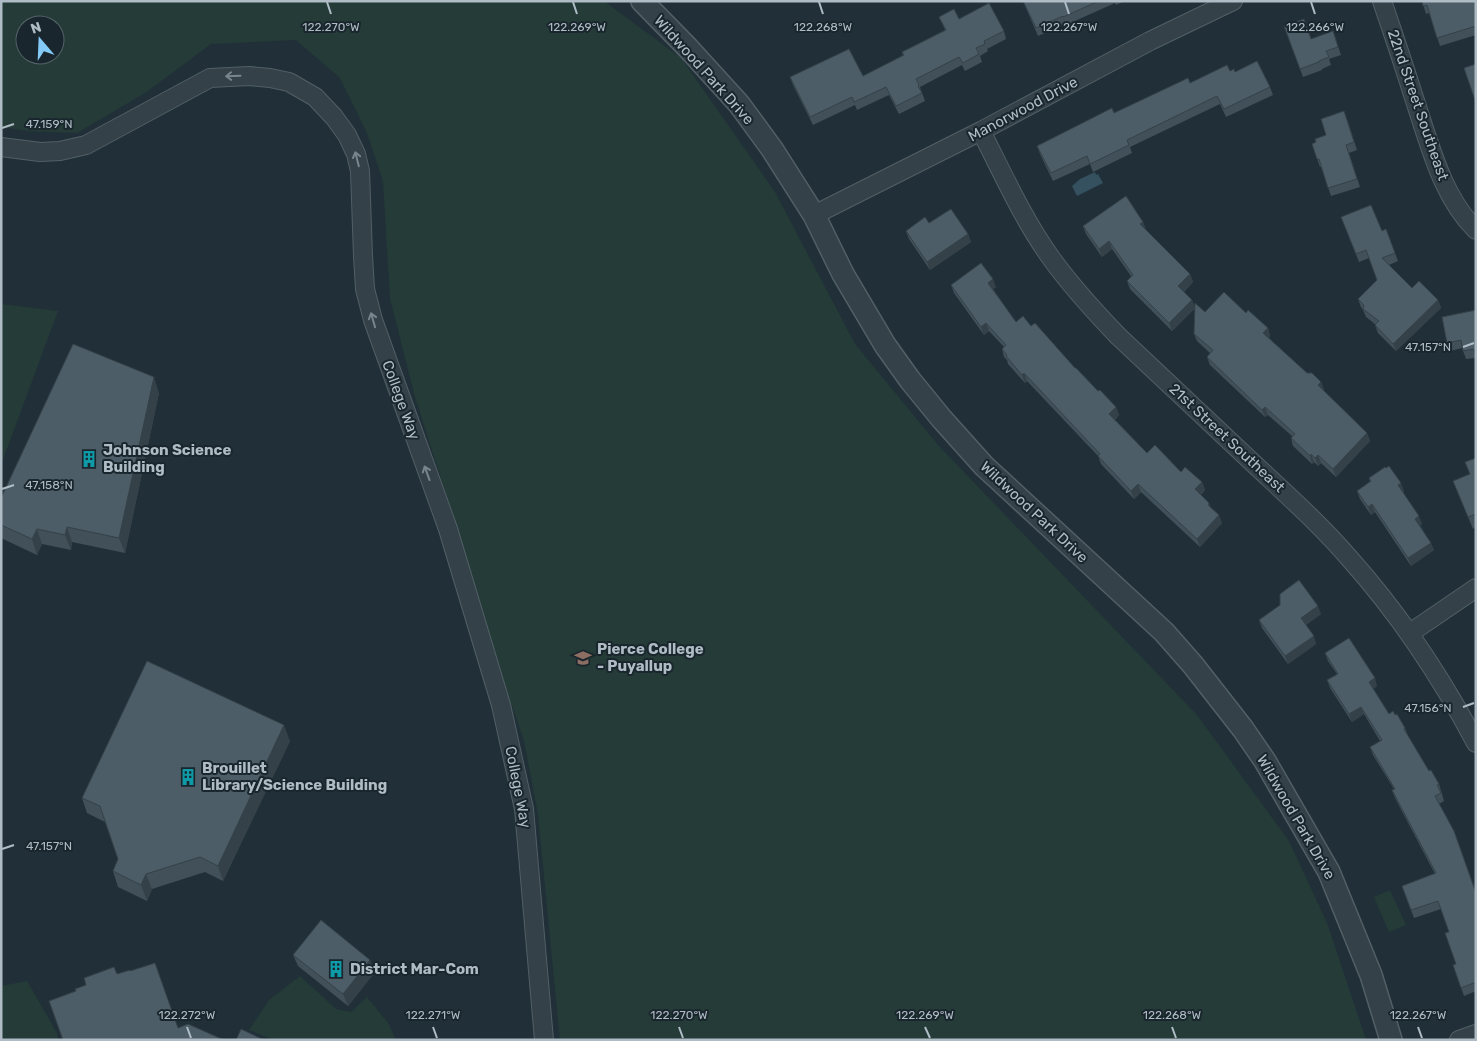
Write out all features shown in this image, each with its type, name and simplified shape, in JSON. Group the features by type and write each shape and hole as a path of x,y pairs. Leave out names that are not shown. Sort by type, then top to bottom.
{"street":[{"name":"Wildwood Park Drive","path":"642,1 739,104 772,149 814,215 843,274 885,345 941,418 984,466 1164,632 1193,665 1265,761 1329,872 1371,975 1391,1040"},
{"name":"Manorwood Drive","path":"814,215 981,131 1150,41 1233,1"},
{"name":"22nd Street Southeast","path":"1382,1 1441,174 1457,208 1476,230"},
{"name":"College Way","path":"1,147 40,152 60,151 86,145 210,78 228,76 270,78 289,82 314,97 334,117 347,135 356,154 360,171 365,289 373,320 444,519 501,706 524,809 544,1040"},
{"name":"21st Street Southeast","path":"981,131 1032,228 1050,257 1071,285 1118,336 1318,524 1356,565 1410,633 1440,679 1476,743"},
{"path":"1410,633 1476,588"},
{"path":"1459,1040 1476,1034"}],"green space":[{"path":"1,1 604,1 681,58 775,192 855,344 938,445 1197,715 1289,841 1327,923 1366,1040 560,1040 538,814 524,741 489,638 415,397 390,298 383,181 367,133 340,78 296,40 211,44 145,93 77,133 29,131 1,127"},
{"path":"1,304 58,311 1,465"},
{"path":"1390,890 1406,925 1389,932 1374,897"},
{"path":"300,976 336,1009 351,1012 367,997 388,1023 396,1040 274,1040 249,1030 269,1000"},
{"path":"27,981 57,1033 58,1040 1,1040 1,986"}],"water":[{"path":"1095,172 1103,183 1077,196 1072,186 1080,179"}],"building":[{"path":"1023,1 1099,1 1036,28"},
{"path":"1422,1 1476,1 1476,26 1437,38 1427,5 1423,6"},
{"path":"989,3 1004,31 984,41 985,44 976,48 979,54 963,63 959,57 916,79 922,93 896,106 886,87 854,102 852,97 810,117 790,77 849,49 863,76 904,55 902,52 946,30 939,17 954,9 959,19"},
{"path":"1304,19 1311,39 1333,31 1338,47 1326,51 1329,57 1300,69 1284,26"},
{"path":"1257,61 1270,87 1224,109 1217,96 1127,140 1129,145 1090,164 1087,156 1051,173 1037,146 1112,108 1114,113 1188,78 1190,83 1227,65 1230,71 1234,69 1235,72"},
{"path":"1476,64 1476,103 1464,68"},
{"path":"1344,111 1354,142 1346,145 1357,179 1328,188 1312,144 1316,142 1315,139 1326,135 1321,119"},
{"path":"1126,196 1143,222 1140,224 1190,274 1178,286 1192,300 1169,323 1127,281 1133,275 1109,241 1099,249 1083,226"},
{"path":"1371,205 1382,231 1386,229 1395,253 1382,258 1412,288 1419,281 1438,300 1393,344 1375,325 1379,321 1363,309 1364,305 1358,299 1377,280 1366,250 1356,254 1341,217"},
{"path":"951,209 968,234 927,262 906,231 925,217 929,223"},
{"path":"981,263 993,279 988,283 1016,322 1023,316 1031,326 1035,323 1075,368 1116,407 1109,414 1147,453 1155,445 1181,472 1185,467 1202,482 1195,489 1219,515 1197,539 1138,484 1131,491 1098,456 1100,454 1024,373 1022,375 1002,349 1006,345 986,323 981,327 951,285"},
{"path":"1224,292 1246,313 1248,310 1268,328 1263,333 1307,373 1312,373 1321,382 1318,385 1367,433 1333,469 1318,455 1315,458 1311,454 1310,456 1291,438 1295,434 1265,407 1262,410 1207,357 1213,350 1194,334 1195,303 1205,312"},
{"path":"1476,310 1476,360 1474,349 1463,351 1461,340 1447,343 1442,317"},
{"name":"Johnson Science Building","path":"73,344 154,377 119,538 67,527 65,535 37,529 32,539 1,525 1,498"},
{"path":"1476,458 1476,514 1468,517 1453,481 1470,474 1465,462"},
{"path":"1389,466 1401,483 1398,485 1419,516 1415,519 1431,543 1408,558 1372,504 1368,507 1357,491 1371,481 1369,478"},
{"path":"1299,580 1318,606 1301,618 1314,636 1285,656 1259,620 1280,605 1280,594"},
{"path":"1349,638 1375,678 1369,682 1389,714 1393,711 1395,715 1397,714 1429,771 1431,770 1439,784 1437,785 1441,793 1435,796 1454,831 1476,893 1476,982 1461,988 1453,965 1456,964 1445,933 1449,932 1438,901 1411,910 1402,886 1436,873 1392,790 1395,789 1370,747 1382,740 1361,707 1349,714 1327,680 1338,674 1325,653"},
{"name":"Brouillet Library/Science Building","path":"147,661 284,725 218,866 200,857 146,874 141,885 113,871 118,859 100,806 82,798"},
{"name":"District Mar-Com","path":"321,920 370,960 343,994 293,955"},
{"path":"155,963 178,1028 188,1024 224,1040 63,1040 49,1001 76,991 75,989 86,985 84,978 114,967 117,974"},
{"path":"241,1029 264,1040 236,1040"}],"place":[{"name":"Johnson Science Building","path":"89,459"},
{"name":"Pierce College - Puyallup","path":"583,658"},
{"name":"Brouillet Library/Science Building","path":"188,777"},
{"name":"District Mar-Com","path":"336,969"}]}
